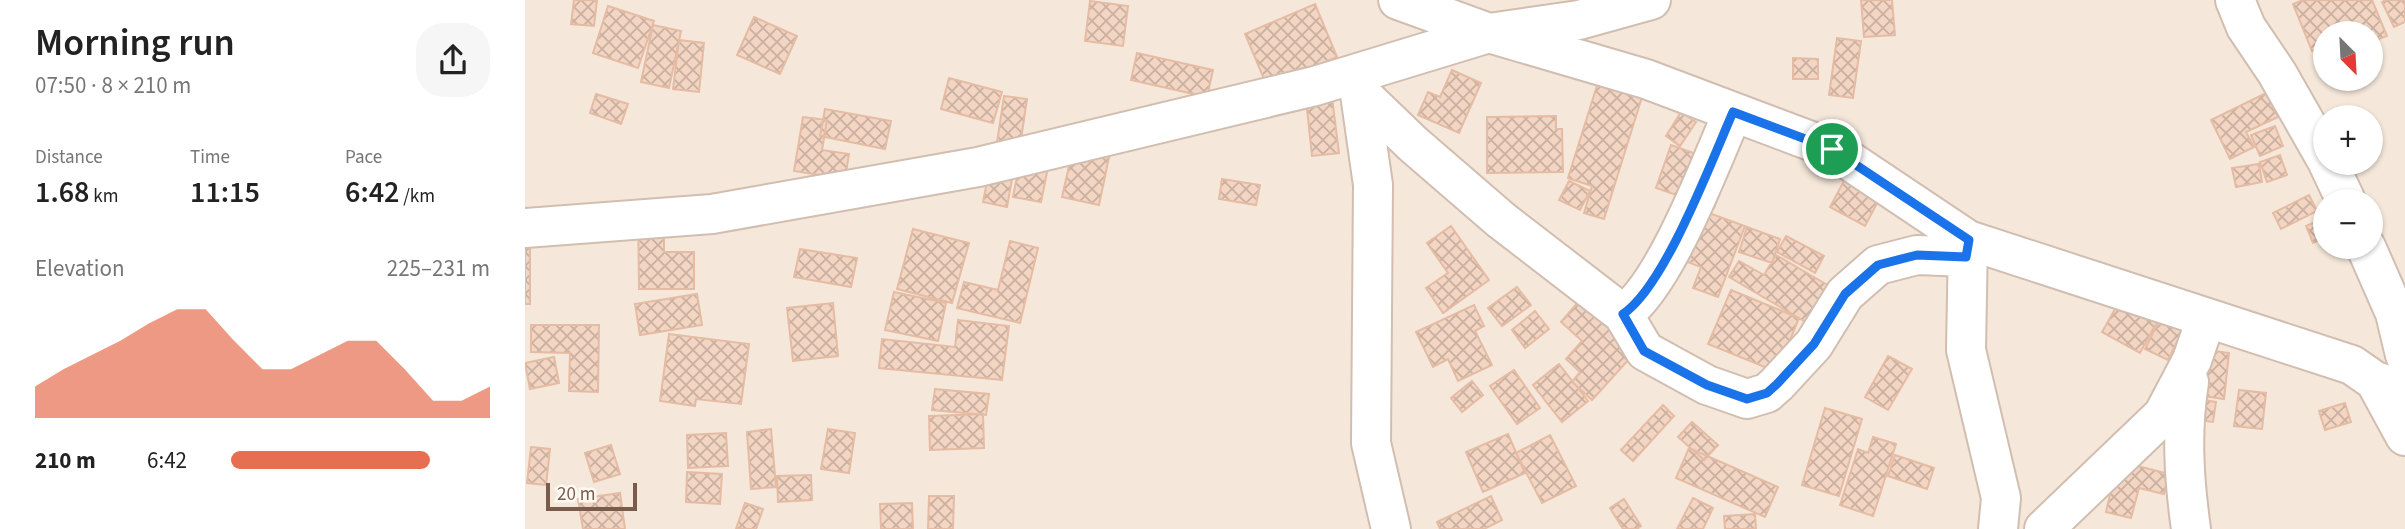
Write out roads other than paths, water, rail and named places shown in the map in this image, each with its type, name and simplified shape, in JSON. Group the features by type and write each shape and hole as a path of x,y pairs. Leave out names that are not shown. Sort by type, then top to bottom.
{"street":[{"path":"1398,0 1489,33 1647,79 1832,149 1967,249 2206,319 2351,365 2390,385 2405,436"},
{"path":"525,228 712,214 978,167 1315,86 1357,84 1489,33 1579,20 1651,0"},
{"path":"2235,0 2246,27 2277,73 2313,136"},
{"path":"1357,84 1413,144 1500,220 1623,314 1644,351 1707,385 1747,399 1767,393 1777,384 1814,344 1845,294 1878,265 1917,255 1967,249"},
{"path":"1357,84 1373,185 1371,443 1391,529"},
{"path":"1623,314 1638,304 1679,234 1733,112"},
{"path":"1967,249 1966,350 2001,498 1998,529"},
{"path":"2371,259 2395,313 2405,355"},
{"path":"2044,529 2163,415 2192,360 2206,319"},
{"path":"2191,529 2184,478 2182,422 2192,360"}]}
